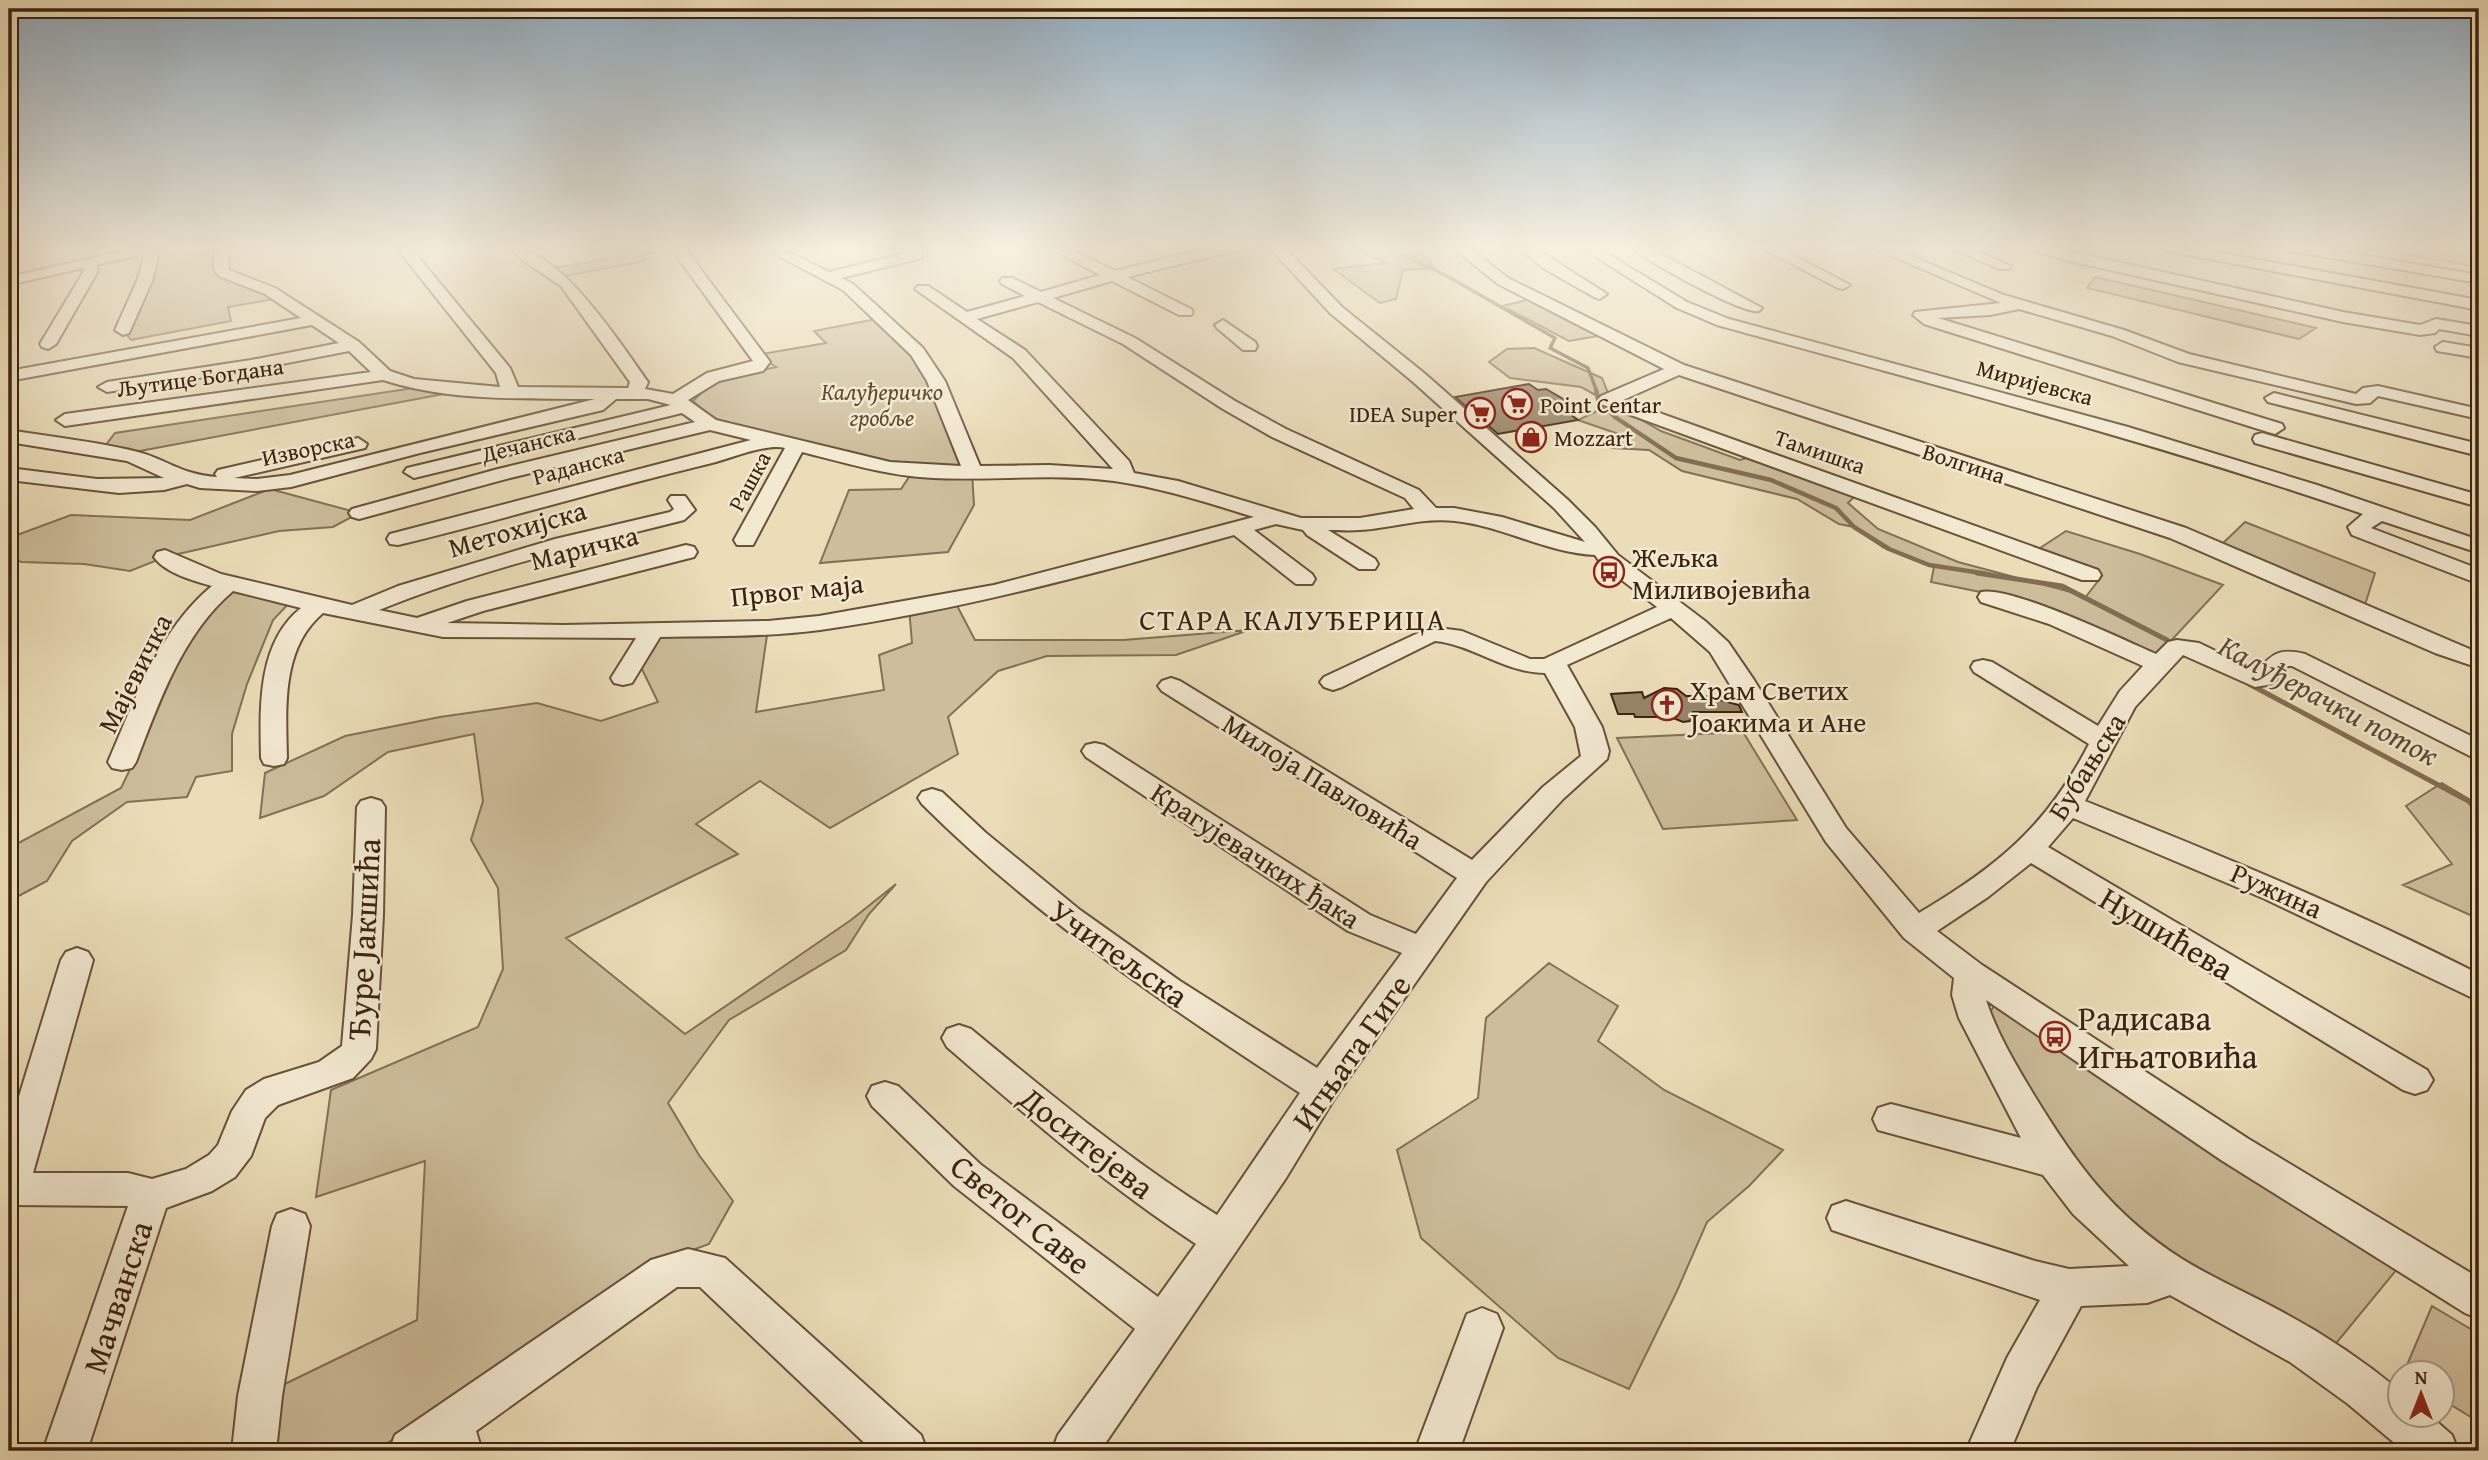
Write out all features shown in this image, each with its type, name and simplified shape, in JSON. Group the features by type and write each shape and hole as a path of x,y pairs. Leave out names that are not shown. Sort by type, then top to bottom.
{"street":[{"path":"48,344 65,315"},
{"path":"124,330 129,315"},
{"path":"307,315 353,345 384,375 402,382 508,393 635,393 682,403 710,424 890,468 1049,471 1125,477 1194,492 1273,517 1313,524 1360,524 1429,513 1478,517 1579,548 1599,548"},
{"path":"458,315 504,372 508,393"},
{"path":"589,315 639,383 635,393"},
{"path":"414,472 682,403 713,377 757,367 762,362 727,315"},
{"path":"880,315 900,333 925,362 967,452 972,471"},
{"path":"963,315 1030,365 1124,468 1125,477"},
{"path":"966,317 972,315"},
{"path":"1077,315 1129,341 1270,428 1412,494 1429,513"},
{"path":"1341,315 1400,361 1562,503 1621,570 1697,626 1725,654 1829,825 1915,930 1971,974 2234,1149 2479,1300"},
{"name":"Волгина","path":"1571,315 1678,369 2170,530 2444,649 2479,661"},
{"name":"Миријевска","path":"1706,315 1723,322 2057,412 2230,464 2479,547"},
{"path":"1921,315 1930,321 1996,343 2479,501"},
{"path":"2056,315 2118,333 2183,358 2301,396 2479,450"},
{"path":"2335,315 2425,330 2436,324 2479,331"},
{"path":"9,376 315,320"},
{"path":"1223,325 1249,346"},
{"path":"107,387 251,365 353,345"},
{"path":"2443,347 2479,353"},
{"path":"2151,365 2250,392 2364,399 2369,392 2378,391 2479,414"},
{"name":"Тамишка","path":"1678,369 1607,400 2090,575"},
{"name":"Љутице Богдана","path":"65,420 384,375"},
{"name":"Изворска","path":"9,436 132,456 166,472 193,480 257,485 292,481 416,447 597,405 614,392"},
{"path":"2230,464 2269,433 2301,396"},
{"name":"Дечанска","path":"359,513 492,477 710,424"},
{"name":"Раданска","path":"398,539 599,484 738,451 770,439"},
{"path":"9,474 110,485 163,483 193,480 358,444"},
{"name":"Рашка","path":"745,540 796,446"},
{"name":"Метохијска","path":"354,612 406,592 564,544 677,516 685,510 678,499"},
{"path":"2379,513 2359,527 2359,531 2479,577"},
{"name":"Првог маја","path":"165,557 197,574 229,583 318,605 418,626 457,631 793,626 932,604 1056,578 1273,517"},
{"path":"1313,524 1314,531 1367,564"},
{"path":"1238,528 1304,579"},
{"name":"Маричка","path":"418,626 438,616 686,552"},
{"name":"Мајевичка","path":"122,762 144,708 173,652 211,599 229,583"},
{"path":"1989,597 2057,619 2161,665"},
{"path":"274,758 275,681 282,657 299,621 318,605"},
{"path":"1333,682 1420,638 1443,633 1454,635 1527,666 1554,666 1558,658 1673,608"},
{"path":"623,678 653,630"},
{"name":"Бубањска","path":"1915,930 1987,884 2029,849 2068,805 2105,742 2118,713 2177,647 2183,646 2256,680 2264,679 2281,659 2296,659 2479,750"},
{"name":"Игњата Гиге","path":"1074,1451 1273,1167 1322,1089 1475,875 1553,793 1594,759 1597,754 1592,736 1554,666"},
{"path":"1983,667 2105,742"},
{"name":"Милоја Павловића","path":"1171,687 1370,813 1475,875"},
{"name":"Крагујевачких ђака","path":"1095,751 1359,923 1393,939 1423,948"},
{"name":"Учитељска","path":"932,798 1032,891 1154,980 1322,1089"},
{"name":"Ружина","path":"2068,805 2298,899 2396,945 2479,989"},
{"name":"Ђуре Јакшића","path":"148,1198 197,1181 221,1166 237,1146 247,1112 267,1094 292,1083 333,1072 355,1058 359,1049 366,943 370,807"},
{"name":"Нушићева","path":"2029,849 2415,1080"},
{"path":"9,1189 77,960"},
{"path":"1971,974 1968,995 1970,1003 1994,1060 2055,1162 2087,1202 2116,1232 2170,1273 2284,1335 2336,1369 2407,1424 2436,1451"},
{"name":"Доситејева","path":"958,1038 1083,1143 1156,1197 1222,1238"},
{"name":"Светог Саве","path":"885,1096 967,1175 1164,1326"},
{"path":"1891,1119 2055,1162"},
{"name":"Мачванска","path":"9,1189 128,1189 139,1191 148,1198 147,1211 65,1451"},
{"path":"1846,1218 2035,1280 2069,1288 2147,1284 2159,1281 2170,1273"},
{"path":"254,1451 260,1396 291,1226"},
{"path":"411,1451 456,1437 665,1273 681,1267 711,1271 905,1451"},
{"path":"1988,1451 2022,1373 2069,1288"},
{"path":"1437,1451 1482,1328"}],"green space":[{"path":"129,315 230,315 231,321 131,340 123,330"},
{"path":"1519,315 1571,315 1610,334 1569,341"},
{"path":"2200,315 2260,315 2316,328 2299,339"},
{"name":"Калуђеричко гробље","path":"881,318 917,352 966,468 870,462 715,421 693,401 714,381 776,367 756,355 826,343 814,331"},
{"path":"1534,348 1602,378 1612,403 1661,431 1740,460 1757,455 1860,491 1848,503 1878,529 1958,562 2071,592 2084,599 2102,576 2037,550 2066,531 2140,554 2223,585 2153,660 1990,594 1931,582 1934,567 1883,547 1854,527 1839,524 1797,499 1682,471 1649,450 1612,448 1604,439 1627,437 1578,420 1612,404 1581,387 1510,378 1489,362 1507,349"},
{"path":"427,386 465,390 124,454 102,450 115,433"},
{"path":"913,471 972,472 974,505 948,552 820,563 849,490 901,489"},
{"path":"270,489 359,513 333,527 279,531 165,557 130,571 84,564 22,562 9,559 9,538 71,515 190,520"},
{"path":"2245,522 2375,573 2363,611 2217,549"},
{"path":"229,583 293,599 273,620 247,684 232,734 232,771 196,777 187,797 127,802 72,841 47,881 9,901 9,848 121,788 134,761 173,652"},
{"path":"954,600 975,640 1123,640 1249,630 1176,655 1047,656 998,671 948,717 958,754 830,828 760,781 696,824 738,854 566,938 685,1034 851,920 896,884 869,914 846,950 729,1020 668,1103 699,1155 733,1201 709,1244 636,1271 376,1451 260,1451 260,1396 417,1320 425,1161 316,1197 331,1090 478,1027 503,969 498,888 471,840 483,801 474,734 388,752 324,796 260,818 265,773 345,736 440,717 537,703 601,721 658,702 636,657 653,630 768,628 756,712 884,690 879,655 912,643 909,608"},
{"path":"1743,732 1797,820 1663,829 1617,738"},
{"path":"2442,783 2479,805 2479,919 2403,885 2452,864 2406,806"},
{"path":"1549,963 1618,1006 1598,1041 1664,1090 1783,1150 1749,1186 1707,1222 1629,1389 1558,1358 1421,1238 1397,1150 1478,1098 1486,1018"},
{"path":"1995,1004 2402,1263 2329,1352 2177,1265 2098,1197 1986,1020"},
{"path":"2432,1306 2479,1334 2479,1422 2456,1408 2456,1358 2410,1358"}],"building":[{"name":"Point Centar","path":"1529,384 1538,390 1546,389 1584,411 1570,414 1578,420 1498,434 1455,397"},
{"name":"Храм Светих Јоакима и Ане","path":"1664,688 1677,689 1686,696 1705,696 1739,705 1742,712 1693,712 1690,721 1683,722 1671,717 1635,717 1634,714 1618,714 1611,694 1642,692 1644,698"}],"waterway":[{"name":"Калуђерачки поток","path":"1515,315 1555,338 1550,348 1588,368 1597,392"},
{"name":"Калуђерачки поток","path":"1596,390 1598,399 1615,417 1676,458 1771,480 1836,508 1854,527 1889,549 1929,565 1988,574"},
{"name":"Калуђерачки поток","path":"1977,573 2062,586 2167,640"},
{"name":"Калуђерачки поток","path":"2249,684 2474,804"},
{"name":"Калуђерачки поток","path":"2471,803 2479,807"}],"place":[{"name":"Point Centar","path":"1517,404"},
{"name":"IDEA Super","path":"1480,413"},
{"name":"Mozzart","path":"1531,437"},
{"name":"Жељка Миливојевића","path":"1609,572"},
{"name":"Храм Светих Јоакима и Ане","path":"1667,705"},
{"name":"Радисава Игњатовића","path":"2055,1037"}],"district":[{"name":"СТАРА КАЛУЂЕРИЦА","path":"1293,619"}]}
